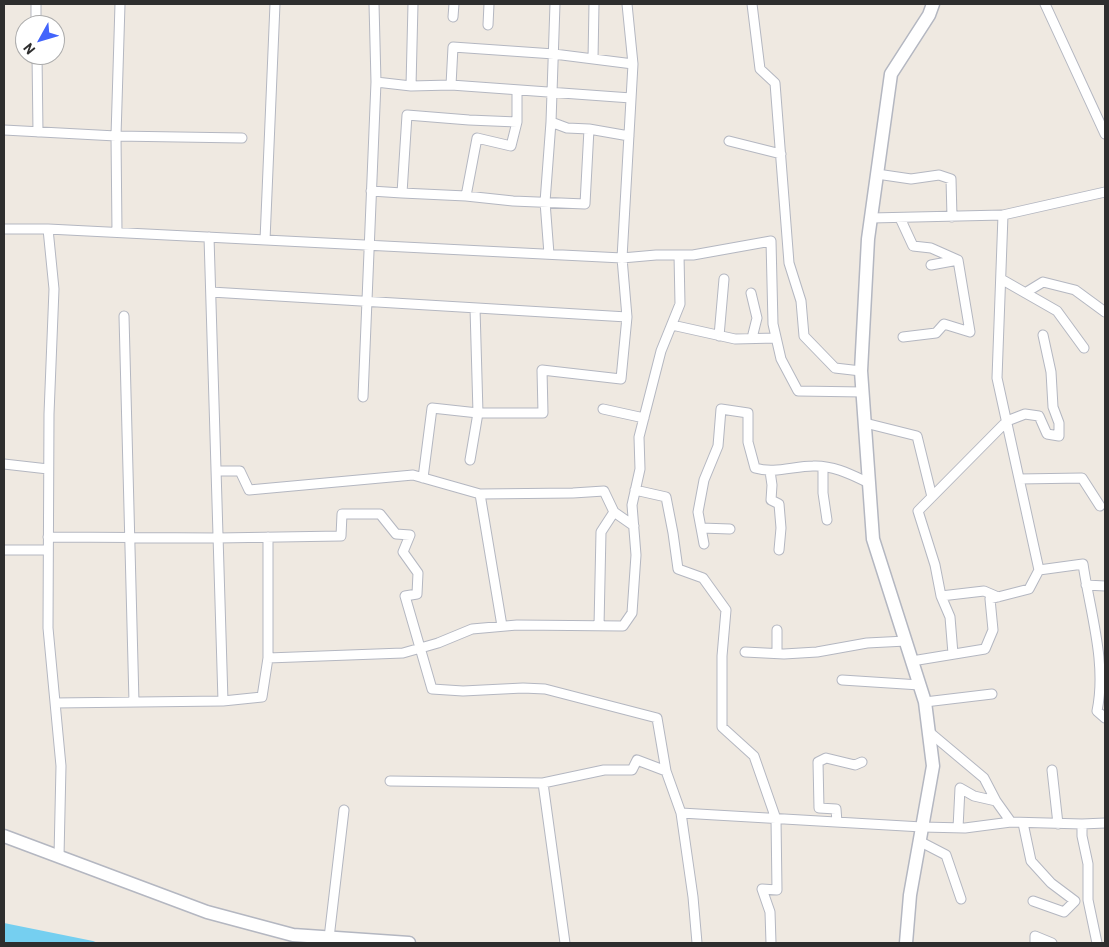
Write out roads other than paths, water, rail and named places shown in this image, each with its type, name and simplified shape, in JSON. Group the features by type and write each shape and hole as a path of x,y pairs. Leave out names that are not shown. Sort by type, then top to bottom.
{"street":[{"path":"117,232 116,136 120,4"},
{"path":"265,240 275,4"},
{"path":"364,397 376,82 374,4"},
{"path":"411,86 413,4"},
{"path":"453,16 454,4"},
{"path":"488,25 489,4"},
{"path":"549,254 545,202 551,122 556,4"},
{"path":"593,59 594,4"},
{"path":"423,478 432,408 478,413 544,413 542,370 622,379 626,317 622,258 634,64 627,4"},
{"path":"752,4 760,69 775,83 789,263 802,301 804,336 835,368 861,371"},
{"path":"906,943 910,895 932,766 925,702 874,540 861,371 868,239 891,74 929,15 933,4"},
{"path":"1045,4 1105,134"},
{"path":"451,85 453,48 554,54 634,64"},
{"path":"37,65 38,132"},
{"path":"376,82 411,86 451,85 631,98"},
{"path":"466,196 477,138 511,146 517,122 517,90"},
{"path":"402,193 407,115 517,122"},
{"path":"551,122 567,128 589,129 629,136"},
{"path":"371,191 585,204 589,129"},
{"path":"4,130 116,136 242,138"},
{"path":"728,141 781,154"},
{"path":"878,174 911,179 940,175 951,179 952,217"},
{"path":"871,218 1003,215 1105,192"},
{"path":"912,661 984,649 993,630 990,599 1029,589 1039,570 997,378 1003,215"},
{"path":"900,218 912,246 931,248 958,260"},
{"path":"4,228 622,258 693,255 771,242 773,324 781,360 798,391 863,392"},
{"path":"48,229 54,289 48,469 48,628 61,766 59,856"},
{"path":"209,237 223,701"},
{"path":"268,658 403,653 438,643 472,629 502,626 623,626 632,613 636,555 632,505 640,469 639,437 661,351 680,304 679,255"},
{"path":"931,265 958,260"},
{"path":"903,337 936,332 944,324 970,332 958,260"},
{"path":"719,336 724,279"},
{"path":"1001,280 1057,310 1084,348"},
{"path":"1025,293 1043,282 1074,290 1105,312"},
{"path":"211,292 626,317"},
{"path":"751,293 757,318 752,338"},
{"path":"470,460 478,413 475,308"},
{"path":"124,316 134,702"},
{"path":"672,325 735,339 776,338"},
{"path":"953,654 950,617 941,596 935,565 918,511 1007,421 1024,414 1039,416 1047,434 1059,436 1058,423 1053,407 1051,372 1043,335"},
{"path":"603,409 644,418"},
{"path":"704,544 698,512 704,480 718,446 721,409 748,413 748,442 755,468 770,471 815,465 844,471 869,483"},
{"path":"865,423 917,436 932,497"},
{"path":"4,464 48,469"},
{"path":"822,467 827,520"},
{"path":"216,471 240,471 249,490 413,475 480,494 604,491 614,512 634,526"},
{"path":"770,471 772,485 771,500 779,504 782,528 779,550"},
{"path":"1019,479 1082,478 1100,506"},
{"path":"635,490 666,497 674,533 678,569 703,578 726,610 722,656 722,727 754,756 776,819 777,890 762,889 770,912 771,943"},
{"path":"480,494 502,626"},
{"path":"600,626 601,532 614,512"},
{"path":"48,536 130,538 341,536 342,514 380,514 396,534 410,535 403,552 418,573 417,594 405,596 432,689 463,691 545,689 657,718 666,771 681,813 693,897 697,943"},
{"path":"701,528 730,529"},
{"path":"55,703 223,701 262,697 268,658 268,537"},
{"path":"4,550 48,550"},
{"path":"1039,570 1083,564 1097,647 1100,696 1097,711 1105,718"},
{"path":"1086,585 1105,586"},
{"path":"941,596 984,591 998,597"},
{"path":"777,630 777,653"},
{"path":"745,652 817,652 867,643 906,641"},
{"path":"842,680 920,685"},
{"path":"925,702 992,694"},
{"path":"928,731 984,778 996,801 1011,822"},
{"path":"837,822 836,809 820,808 818,762 826,758 855,765 862,762"},
{"path":"390,781 543,783 604,770 632,770 637,760 666,771"},
{"path":"1052,770 1058,824"},
{"path":"543,783 564,943"},
{"path":"958,828 960,788 974,796 996,801"},
{"path":"329,938 344,810"},
{"path":"681,813 958,828 1011,822 1105,823"},
{"path":"1023,823 1031,861 1052,883 1075,902 1064,912 1032,901"},
{"path":"1082,824 1082,836 1088,864 1088,900 1097,943"},
{"path":"4,836 208,912 293,935 408,943"},
{"path":"919,841 946,855 961,899"},
{"path":"1035,943 1034,936 1052,943"}],"water":[{"path":"4,923 93,941 98,943 4,943"}]}
